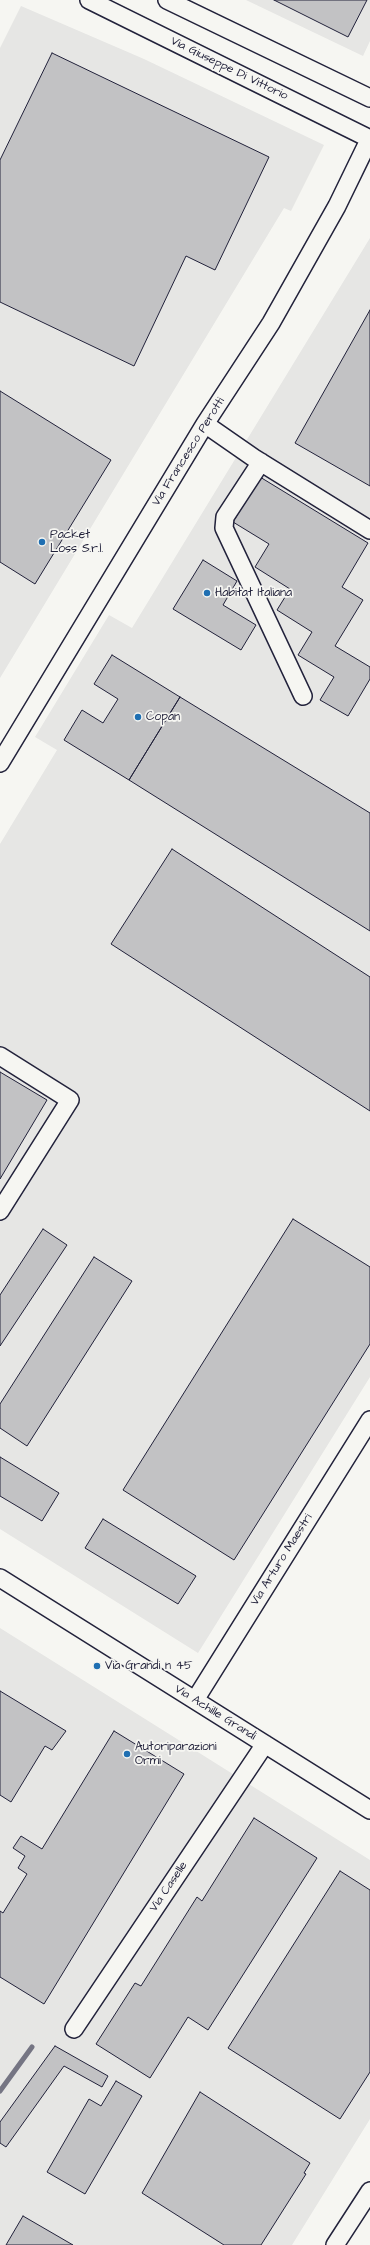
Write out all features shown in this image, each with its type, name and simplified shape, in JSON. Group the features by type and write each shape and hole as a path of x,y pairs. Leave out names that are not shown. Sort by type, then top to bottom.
{"street":[{"name":"Via Giuseppe Di Vittorio","path":"89,0 370,138"},
{"path":"167,0 370,98"},
{"name":"Via Francesco Perotti","path":"0,763 205,424 270,323 337,206 370,138"},
{"path":"205,424 261,462 370,530"},
{"path":"261,462 225,517 224,528 303,696"},
{"path":"0,1056 70,1100 0,1211"},
{"name":"Via Arturo Maestri","path":"195,1700 370,1420"},
{"name":"Via Achille Grandi","path":"0,1578 370,1810"},
{"name":"Via Caselle","path":"74,2029 265,1744"},
{"path":"335,2245 370,2191"}],"shaded area":[{"path":"246,0 370,0 370,41 363,56"},
{"path":"21,6 144,59 324,145 291,211 284,208 0,678 0,48"},
{"path":"370,238 370,1377 198,1653 0,1529 0,844 57,750 35,737 109,615 132,628"},
{"path":"0,1628 370,1860 370,2119 292,2245 0,2245"}],"building":[{"path":"274,0 367,0 348,37"},
{"path":"52,53 269,157 215,270 186,256 134,366 0,302 0,160"},
{"path":"370,310 370,486 295,443"},
{"path":"0,391 111,460 35,584 0,562"},
{"path":"260,477 368,543 342,587 363,600 335,646 370,667 370,679 348,716 320,700 334,677 298,655 312,632 277,610 290,589 255,567 269,544 233,522"},
{"name":"Habitat Italiana","path":"203,560 237,581 223,605 256,625 241,650 173,609"},
{"name":"Copan","path":"112,655 180,697 129,780 64,740 82,710 103,723 118,699 94,684"},
{"path":"180,697 370,813 370,931 129,780"},
{"path":"172,849 370,977 370,1111 111,944"},
{"path":"0,1072 47,1100 0,1179"},
{"path":"293,1219 370,1267 370,1344 234,1560 123,1490"},
{"path":"43,1229 67,1245 0,1346 0,1295"},
{"path":"94,1257 132,1281 27,1446 0,1428 0,1404"},
{"path":"0,1457 59,1493 42,1521 0,1496"},
{"path":"103,1519 196,1576 178,1604 85,1548"},
{"path":"0,1691 66,1731 52,1750 45,1746 11,1802 0,1795"},
{"path":"114,1731 184,1774 44,2004 0,1977 0,1911 3,1913 27,1874 18,1868 25,1856 13,1848 21,1836 42,1849"},
{"path":"254,1818 317,1858 208,2030 188,2017 150,2078 96,2044 135,1983 141,1986 197,1897 202,1901"},
{"path":"340,1871 370,1890 370,2072 340,2119 228,2048"},
{"path":"55,2046 108,2076 102,2087 64,2066 6,2147 0,2143 0,2122"},
{"path":"116,2081 142,2096 85,2194 47,2172 89,2099 101,2106"},
{"path":"200,2092 310,2163 304,2173 306,2174 261,2245 224,2245 142,2193"},
{"path":"23,2216 73,2245 6,2245"}],"waterway":[{"path":"0,2091 32,2047"}],"place":[{"name":"Packet Loss S.r.l.","path":"42,542"},
{"name":"Habitat Italiana","path":"207,593"},
{"name":"Copan","path":"138,717"},
{"name":"Via Grandi n 45","path":"97,1666"},
{"name":"Autoriparazioni Ormi","path":"127,1754"}]}
